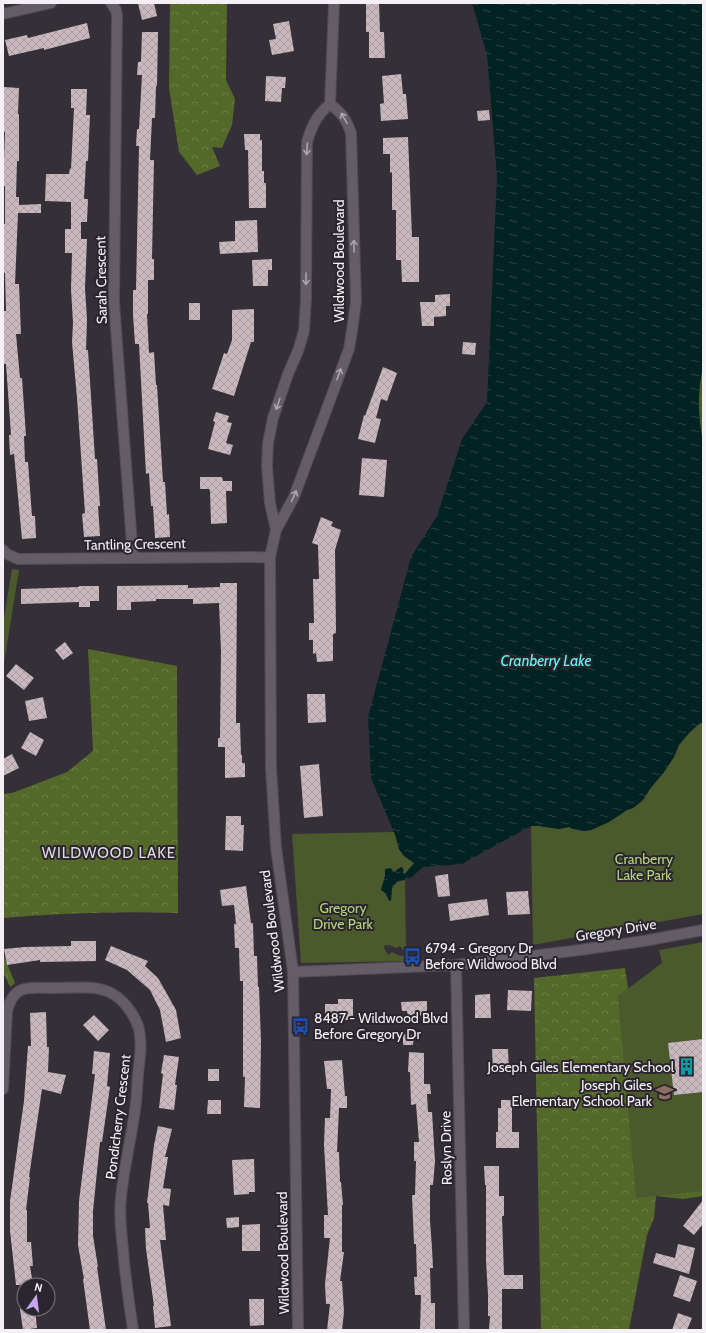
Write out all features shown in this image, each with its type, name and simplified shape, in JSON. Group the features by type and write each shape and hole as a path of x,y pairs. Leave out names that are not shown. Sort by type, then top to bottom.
{"street":[{"path":"3,14 51,3"},
{"name":"Sarah Crescent","path":"111,3 116,10 117,15 114,302 133,558"},
{"path":"330,104 334,3"},
{"name":"Wildwood Boulevard","path":"276,530 270,503 267,466 268,443 273,418 304,331 306,299 307,142 310,131 321,112 330,104 341,112 351,133 356,301 349,349 294,497 276,530 270,556 272,776 276,847 293,972 298,1330"},
{"name":"Tantling Crescent","path":"3,550 7,554 18,559 270,556"},
{"name":"Gregory Drive","path":"293,972 456,965 644,941 703,930"},
{"name":"Roslyn Drive","path":"456,965 464,1330"},
{"name":"Pondicherry Crescent","path":"3,1089 7,1010 10,1000 17,992 24,989 33,988 100,989 121,1000 134,1017 138,1027 141,1044 135,1108 121,1197 120,1219 125,1277 133,1330"}],"green space":[{"path":"170,3 227,3 226,80 235,99 232,125 222,148 212,147 220,166 197,175 179,152 169,88"},
{"path":"703,367 703,442 699,404"},
{"path":"12,569 19,570 3,669 3,624"},
{"path":"88,649 177,666 178,913 91,913 3,918 3,794 12,793 67,772 93,751"},
{"name":"Cranberry Lake Park","path":"703,722 703,914 533,945 531,826 559,829 569,827 583,831 591,830 609,822 627,810 633,808 643,800 650,788 664,772 674,757 679,745 689,733"},
{"name":"Gregory Drive Park","path":"394,832 399,849 404,856 414,863 405,874 403,873 404,870 401,867 394,872 391,868 385,871 381,890 386,893 389,901 391,900 393,886 397,882 405,880 406,953 400,946 396,948 385,945 384,948 388,955 392,952 400,956 407,955 407,961 301,963 292,834"},
{"name":"Joseph Giles Elementary School Park","path":"703,942 703,1191 636,1198 618,996 662,963 659,950"},
{"path":"3,954 15,983 10,987 3,972"},
{"path":"625,968 644,1093 703,1166 703,1196 683,1199 656,1196 654,1218 647,1235 629,1330 541,1330 534,978"}],"water":[{"name":"Cranberry Lake","path":"472,3 703,3 703,367 699,404 703,442 703,722 689,733 679,745 674,757 643,800 633,808 627,810 609,822 591,830 583,831 569,827 559,829 531,826 462,864 423,867 412,877 397,881 392,888 391,901 381,890 385,876 385,869 390,868 394,872 401,867 403,868 403,873 405,874 414,863 404,856 399,849 396,837 371,778 368,717 411,557 437,516 462,439 487,402 497,177 487,55"}],"building":[{"path":"138,3 154,3 157,16 142,20"},
{"path":"366,3 379,3 380,32 384,32 385,58 369,58 369,32 366,32"},
{"path":"289,21 294,51 272,55 269,40 276,39 273,24"},
{"path":"87,23 90,38 44,50 44,48 9,56 5,40 27,35 28,38"},
{"path":"142,32 158,32 155,118 152,118 150,160 154,160 152,259 154,259 154,280 148,280 147,314 149,353 154,352 163,482 165,482 170,537 155,538 149,473 146,474 139,344 135,344 133,315 133,290 136,290 139,146 136,146 137,129 139,129 142,75 137,75 138,62 141,61"},
{"path":"401,74 403,94 406,94 408,119 381,121 380,104 384,103 382,76"},
{"path":"266,76 286,77 285,88 282,88 281,102 265,101"},
{"path":"4,87 19,88 19,161 17,161 16,197 19,197 19,205 41,204 41,213 18,213 15,284 19,284 21,334 16,334 20,378 22,378 26,436 24,436 25,462 28,462 32,516 35,516 36,538 22,539 14,454 10,455 9,435 11,435 6,364 4,364 3,352 3,311 6,311 5,273 3,272 3,224 5,224 5,186 3,186 5,132"},
{"path":"71,89 87,89 86,115 90,115 88,161 86,161 84,199 88,199 87,222 81,222 81,239 87,239 85,288 87,320 86,350 88,350 95,459 97,459 100,536 84,537 82,514 85,513 72,342 72,253 65,253 65,229 71,229 71,202 45,201 46,174 69,174 70,168 71,169 74,108 71,108"},
{"path":"489,110 490,120 478,121 477,111"},
{"path":"244,134 260,134 260,140 262,140 262,171 264,171 264,183 266,183 266,208 249,208 248,150 245,150"},
{"path":"408,137 412,237 419,237 419,282 402,282 401,260 396,260 396,210 392,210 392,172 390,173 390,154 383,154 383,138"},
{"path":"257,220 258,252 220,254 219,242 235,241 235,221"},
{"path":"272,259 272,270 268,270 268,286 253,286 252,260"},
{"path":"450,294 450,306 446,306 446,316 434,317 434,326 422,326 420,302 435,302 435,295"},
{"path":"189,303 200,303 200,320 189,320"},
{"path":"254,309 254,342 251,342 234,396 212,389 224,353 227,354 232,340 232,310"},
{"path":"463,342 476,343 475,355 462,354"},
{"path":"383,367 397,373 387,401 381,399 376,418 381,419 375,443 358,439 364,415 365,416"},
{"path":"216,412 229,416 227,422 232,423 226,443 233,445 230,455 208,449"},
{"path":"362,458 387,460 384,497 359,495"},
{"path":"200,477 222,477 223,481 232,481 232,491 226,491 227,523 211,524 210,491 209,489 200,489"},
{"path":"321,517 333,522 331,526 341,530 335,550 336,633 333,634 333,661 317,662 316,653 313,654 313,640 309,640 309,623 314,623 313,579 319,579 318,545 312,543"},
{"path":"220,583 237,583 236,723 240,723 241,755 242,763 245,763 245,777 225,778 225,747 218,747 218,738 220,738 221,651 219,603 193,604 193,599 156,599 156,601 131,602 131,610 117,610 117,586 188,585 188,588 220,587"},
{"path":"99,586 99,601 90,601 90,607 79,607 79,602 21,604 21,589"},
{"path":"65,642 73,653 63,660 55,650"},
{"path":"16,664 34,678 24,690 6,676"},
{"path":"307,694 325,694 326,722 308,723"},
{"path":"43,697 47,718 29,721 25,701"},
{"path":"30,732 44,740 36,756 21,748"},
{"path":"12,754 19,768 3,776 3,759"},
{"path":"319,764 323,816 304,818 300,766"},
{"path":"226,816 241,816 241,825 244,825 243,851 225,850"},
{"path":"448,874 450,896 438,897 435,876"},
{"path":"246,886 251,923 253,923 254,956 257,956 259,987 261,1042 260,1108 244,1107 245,1077 243,1077 243,981 240,981 239,948 235,948 234,924 236,924 234,905 222,906 220,890"},
{"path":"528,891 530,914 508,915 506,892"},
{"path":"487,899 489,915 450,921 448,904"},
{"path":"71,941 96,941 96,961 40,962 40,960 7,965 4,949 71,946"},
{"path":"111,946 148,961 145,966 158,978 176,1010 181,1038 166,1042 160,1010 150,990 127,970 105,960"},
{"path":"508,990 532,991 531,1011 507,1010"},
{"path":"490,994 491,1018 475,1018 475,995"},
{"path":"338,999 353,999 353,1020 325,1018 325,1004 338,1004"},
{"path":"427,1001 427,1015 408,1016 407,1011 402,1011 401,1002"},
{"path":"46,1012 47,1047 49,1047 48,1072 66,1075 61,1094 42,1089 29,1177 26,1210 27,1242 31,1242 33,1266 30,1266 32,1277 16,1277 16,1285 10,1231 10,1201 24,1101 28,1046 31,1046 30,1013"},
{"path":"94,1015 109,1030 98,1041 83,1025"},
{"path":"403,1034 414,1035 413,1045 403,1045"},
{"name":"Joseph Giles Elementary School","path":"703,1039 703,1092 674,1095 668,1043"},
{"path":"492,1049 508,1049 509,1071 493,1072"},
{"path":"94,1051 110,1053 107,1086 110,1087 102,1142 100,1142 93,1211 93,1236 106,1330 90,1330 78,1245 79,1201 95,1074 92,1074"},
{"path":"409,1052 424,1053 424,1084 430,1084 431,1094 427,1094 428,1112 432,1112 435,1161 433,1185 430,1185 430,1221 433,1268 430,1268 431,1303 435,1303 435,1330 420,1330 421,1295 415,1295 414,1277 417,1277 412,1195 415,1195 416,1161 414,1161 414,1142 419,1142 416,1104 411,1105 410,1072 408,1072"},
{"path":"164,1055 179,1057 175,1085 177,1085 174,1110 159,1108 163,1074 161,1073"},
{"path":"342,1060 345,1096 347,1096 347,1108 339,1108 337,1152 339,1152 340,1182 343,1205 342,1252 344,1252 340,1281 342,1281 344,1312 342,1330 327,1330 330,1304 326,1304 325,1284 330,1238 324,1238 324,1215 328,1215 324,1145 325,1118 330,1118 331,1089 327,1089 324,1061"},
{"path":"208,1069 219,1069 219,1081 208,1081"},
{"path":"208,1100 221,1100 221,1114 207,1114"},
{"path":"501,1100 512,1100 512,1132 519,1132 519,1148 496,1148 498,1108 501,1108"},
{"path":"158,1126 172,1129 165,1157 168,1157 163,1188 171,1189 169,1206 163,1205 166,1240 160,1240 171,1326 155,1328 145,1228 150,1228 147,1203 154,1145"},
{"path":"254,1159 255,1192 234,1195 232,1160"},
{"path":"484,1166 499,1166 499,1196 504,1196 504,1216 502,1216 504,1275 523,1275 523,1289 502,1289 502,1330 489,1330 490,1316 488,1316 486,1185"},
{"path":"703,1200 703,1224 694,1235 683,1226"},
{"path":"239,1217 239,1227 227,1228 226,1218"},
{"path":"260,1224 260,1251 242,1251 242,1225"},
{"path":"678,1244 695,1248 689,1274 653,1263 656,1253 675,1258"},
{"path":"680,1275 697,1281 690,1302 673,1296"},
{"path":"249,1299 264,1299 264,1325 250,1326"},
{"path":"678,1313 692,1318 687,1330 672,1330"},
{"path":"21,1317 36,1317 37,1328 23,1330"}],"place":[{"name":"6794 - Gregory Dr Before Wildwood Blvd","path":"412,956"},
{"name":"8487 - Wildwood Blvd Before Gregory Dr","path":"301,1026"},
{"name":"Joseph Giles Elementary School","path":"687,1067"},
{"name":"Joseph Giles Elementary School Park","path":"665,1093"}],"district":[{"name":"WILDWOOD LAKE","path":"109,853"}]}
